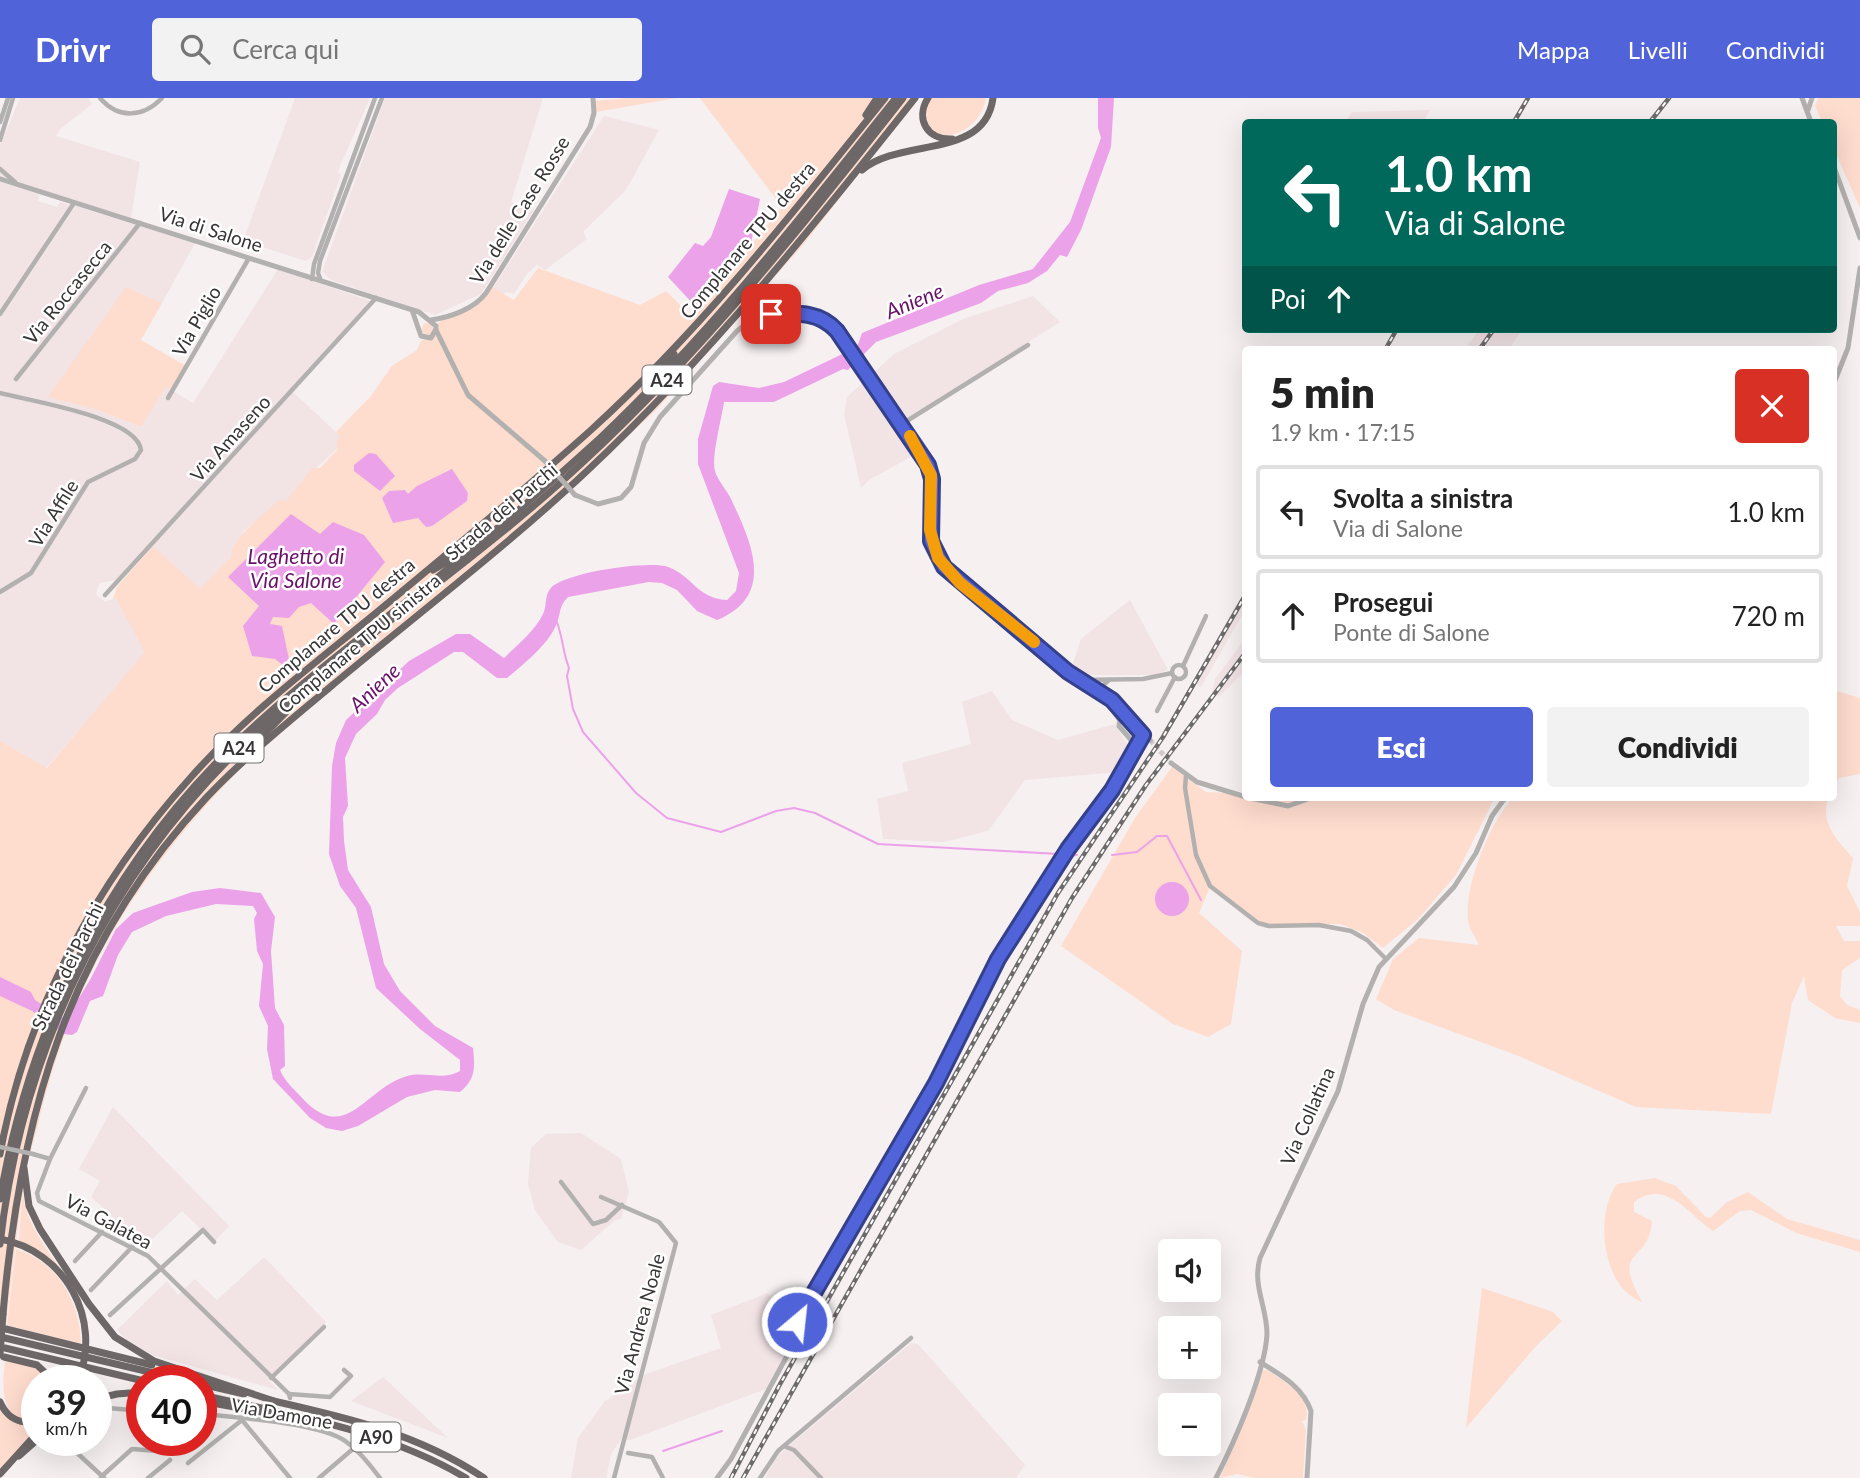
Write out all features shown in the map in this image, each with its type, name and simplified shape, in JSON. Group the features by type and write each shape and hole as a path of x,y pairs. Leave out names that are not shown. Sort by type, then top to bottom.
{"highway":[{"path":"839,154 877,98"},
{"name":"Complanare TPU destra","path":"0,1154 5,1125 33,1034 62,964 100,897 147,830 208,758 286,686 401,592 590,430 723,297 885,98"},
{"name":"Strada dei Parchi","path":"0,1244 21,1125 60,993 113,901 184,798 250,730 516,513 666,373 747,283 896,98"},
{"name":"Strada dei Parchi","path":"113,901 165,830 236,752 306,689 516,522 580,466 656,392 751,287 904,98"},
{"name":"Complanare TPU sinistra","path":"3,1353 3,1314 10,1237 23,1156 48,1041 123,907 166,844 207,797 257,749 595,463 711,347 836,198 915,98"},
{"path":"928,98 922,114 925,127 937,137 959,139"},
{"path":"836,198 864,168 879,158 899,151 959,139 983,123 991,98"},
{"path":"623,415 723,297"},
{"path":"401,592 516,513"},
{"path":"207,797 288,709 390,621"},
{"name":"Strada dei Parchi","path":"0,1199 19,1108 48,1041"},
{"path":"0,1139 5,1125"},
{"path":"23,1156 26,1192 34,1216 89,1304 122,1344 141,1356 165,1365"},
{"path":"0,1238 24,1246 46,1258 74,1291 83,1314 87,1339 84,1365"},
{"path":"6,1329 159,1365"},
{"path":"5,1338 126,1366"},
{"path":"3,1353 37,1365"},
{"path":"3,1353 126,1377"},
{"path":"217,1382 274,1401"},
{"name":"A90","path":"217,1388 351,1419 412,1439 484,1478"},
{"name":"A90","path":"217,1398 386,1440 424,1455 466,1478"},
{"path":"0,1402 6,1413 15,1420 21,1421"},
{"path":"217,1404 262,1414 280,1412"},
{"path":"0,1476 21,1452"},
{"path":"0,1476 21,1454"}],"street":[{"path":"0,122 8,98"},
{"path":"0,140 13,98"},
{"path":"100,98 116,111 130,114 151,108 162,98"},
{"path":"312,279 314,264 375,98"},
{"path":"322,282 318,273 320,261 382,98"},
{"name":"Via delle Case Rosse","path":"433,324 472,306 486,293 590,127 594,113 593,98"},
{"path":"1802,98 1809,119"},
{"path":"1810,119 1808,104 1812,98"},
{"path":"0,169 22,186"},
{"path":"1837,174 1860,238"},
{"name":"Via di Salone","path":"0,179 412,310 433,324"},
{"path":"0,314 74,203"},
{"name":"Via Roccasecca","path":"16,379 140,223"},
{"name":"Via Piglio","path":"168,398 249,258"},
{"path":"301,275 314,264"},
{"path":"1837,376 1848,348 1859,272"},
{"name":"Via Amaseno","path":"105,595 376,299"},
{"path":"412,310 419,334 445,346"},
{"path":"433,324 445,346 458,381 468,395 545,461 575,495 598,504 610,503 624,494 635,478 650,431 737,331 751,319 771,314 810,314 826,320 843,338 869,375 902,424 931,475 931,541 942,564 960,583 1129,718 1141,739"},
{"path":"418,325 433,324"},
{"path":"427,338 433,324"},
{"path":"902,424 1028,345"},
{"name":"Via Affile","path":"0,393 107,420 136,437 141,450 135,459 86,483 31,573 0,592"},
{"path":"1078,679 1185,676 1183,666 1206,616"},
{"path":"1157,711 1176,665 1183,666"},
{"path":"1098,692 1101,682 1110,680"},
{"path":"1098,692 1110,680"},
{"path":"1098,692 1119,719 1119,726 1130,740 1132,756"},
{"path":"1119,719 1129,718"},
{"path":"717,1478 731,1459 794,1343 798,1318 936,1083 998,959 1141,739"},
{"path":"1130,740 1150,740"},
{"path":"1171,762 1197,782 1242,795"},
{"path":"1186,776 1185,788 1196,855 1210,886 1258,923 1269,926 1319,925 1351,931 1367,940 1385,958"},
{"path":"1266,801 1288,806 1302,801"},
{"name":"Via Collatina","path":"1216,1478 1238,1434 1267,1330 1257,1280 1260,1258 1338,1091 1363,1004 1385,958 1419,928 1454,887 1476,853 1492,816 1503,801"},
{"path":"0,1147 50,1159 86,1088"},
{"name":"Via Galatea","path":"50,1159 38,1188 38,1200 134,1246 161,1267 289,1396 330,1397 353,1378 344,1370"},
{"path":"561,1182 593,1224 606,1220 622,1205"},
{"name":"Via Andrea Noale","path":"601,1197 659,1222 676,1243 614,1478"},
{"path":"110,1315 202,1230 214,1242"},
{"path":"75,1261 102,1232"},
{"path":"90,1290 134,1246"},
{"path":"271,1378 324,1327"},
{"path":"760,1478 774,1454 911,1338"},
{"path":"1260,1362 1289,1382 1307,1401 1311,1412 1307,1478"},
{"name":"Via Damone","path":"217,1416 293,1425 339,1437 354,1448"},
{"path":"188,1463 242,1420 290,1478"},
{"path":"785,1447 794,1450 821,1478"},
{"path":"319,1478 354,1448 380,1478"},
{"path":"628,1453 652,1457 663,1478"},
{"path":"82,1456 102,1477 126,1455"},
{"path":"148,1478 170,1460"}],"shaded area":[{"path":"20,98 88,98 92,104 60,129 56,136 140,162 131,218 0,177 0,146"},
{"path":"295,98 370,98 340,166 338,172 341,175 312,257 306,261 243,241"},
{"path":"385,98 543,98 511,202 534,210 481,294 435,315 331,280 322,272"},
{"path":"676,98 596,112 595,101"},
{"path":"700,98 919,98 802,246 658,408 597,465 246,763 174,843 116,926 92,970 71,1017 39,1120 25,1176 24,1202 36,1232 60,1268 44,1254 19,1241 22,1194 6,1324 0,1323 0,741 47,768 145,652 116,598 113,599 117,587 153,546 200,589 231,557 232,549 242,534 279,500 286,501 313,468 320,468 337,450 340,437 336,432 371,396 392,366 417,350 421,341 427,338 421,331 424,323 431,324 433,328 444,318 472,306 490,286 514,300 538,268 640,305 666,291 692,317 782,207"},
{"path":"930,98 986,98 981,113 971,125 948,135 937,134 930,127 927,115"},
{"path":"1819,98 1860,98 1860,208 1837,156 1837,119 1821,119 1815,105"},
{"path":"1430,110 1425,119 1347,119 1352,112"},
{"path":"604,116 659,130 626,190 583,232 587,239 545,270 537,265 527,274 514,294 506,292 497,300 489,294"},
{"path":"0,182 39,194 38,201 57,207 60,202 70,205 0,311"},
{"path":"75,206 136,225 84,291 140,226 195,243 162,303 126,287 49,397 95,409 141,427 166,387 193,403 278,269 370,301 116,580 99,583 96,594 105,602 116,598 148,651 46,768 0,741 0,317"},
{"path":"126,287 162,303 141,340 186,366 172,390 166,387 141,427 95,409 48,397"},
{"path":"1033,296 1060,322 899,424 916,454 869,480 861,488 844,414 847,397 894,354 963,319"},
{"path":"1477,333 1520,333 1511,346 1467,346"},
{"path":"293,392 341,437 337,449 302,481 286,502 272,507 243,532 231,557 200,590 153,546"},
{"path":"1242,595 1242,615 1201,687 1193,682"},
{"path":"1130,600 1168,670 1154,675 1089,675 1072,666 1081,639"},
{"path":"1242,643 1242,674 1219,697 1212,692 1215,679"},
{"path":"992,691 1012,720 1058,740 1115,724 1127,744 1129,755 1119,772 1025,780 988,831 944,842 883,839 877,799 908,791 902,763 971,744 962,702"},
{"path":"1837,691 1860,698 1860,774 1839,778 1837,782"},
{"path":"1172,767 1206,792 1242,794 1242,801 1494,801 1456,875 1418,919 1383,948 1363,933 1340,924 1262,925 1210,887 1199,913 1242,951 1231,1024 1208,1037 1173,1024 1061,946 1135,818"},
{"path":"1511,801 1828,801 1826,815 1831,830 1853,858 1847,886 1860,912 1860,926 1836,926 1844,941 1860,941 1860,958 1842,970 1840,996 1847,1005 1860,1010 1860,1023 1835,1018 1808,1000 1804,976 1792,1003 1771,1114 1636,1107 1516,1055 1394,1010 1376,999 1393,959 1419,938 1479,945 1468,920 1470,890 1480,855"},
{"path":"113,1107 229,1226 214,1242 182,1211 143,1248 105,1231 111,1214 91,1197 100,1181 79,1169"},
{"path":"581,1133 621,1159 629,1192 621,1219 615,1220 581,1250 558,1242 535,1210 528,1184 531,1148 546,1134"},
{"path":"1655,1178 1676,1186 1706,1217 1710,1218 1727,1202 1748,1192 1787,1219 1860,1240 1860,1252 1796,1233 1751,1210 1740,1211 1713,1231 1676,1201 1656,1194 1646,1196 1634,1202 1634,1212 1652,1221 1649,1235 1630,1263 1633,1284 1642,1302 1628,1294 1618,1282 1610,1266 1604,1231 1610,1197 1617,1184"},
{"path":"16,1249 44,1264 64,1286 76,1314 81,1345 7,1325"},
{"path":"264,1257 326,1322 268,1380 278,1390 217,1373 217,1365 188,1365 145,1353 130,1344 117,1330 167,1281 178,1295 195,1279 217,1300"},
{"path":"1482,1288 1553,1312 1562,1321 1537,1345 1466,1428"},
{"path":"768,1293 785,1316 800,1315 796,1338 769,1388 630,1440 621,1439 611,1454 606,1478 571,1478 578,1438 605,1401 646,1374 721,1348 711,1315"},
{"path":"911,1343 918,1344 1025,1465 1016,1478 765,1478 774,1460 790,1445"},
{"path":"5,1361 23,1365 21,1418 10,1411 4,1382"},
{"path":"1263,1370 1268,1370 1289,1385 1305,1403 1306,1420 1302,1421 1306,1430 1303,1478 1256,1478 1237,1474 1220,1478 1240,1433"},
{"path":"383,1377 448,1438 351,1401"},
{"path":"0,1409 6,1417 21,1420 21,1448 0,1471"}],"water":[{"path":"1098,98 1114,98 1111,147 1081,230 1067,257 1060,255 1047,271 1028,283 998,291 981,303 876,342 848,370 843,369 774,402 724,402 716,447 715,471 746,534 754,568 753,583 747,597 735,610 717,620 697,611 677,590 662,583 649,582 568,597 548,638 507,678 497,678 463,652 454,652 398,688 356,734 345,758 348,806 343,817 348,870 371,907 384,964 400,991 435,1026 473,1048 473,1072 460,1092 435,1090 407,1097 358,1126 342,1131 326,1128 310,1118 273,1079 267,1049 268,1026 259,1006 263,964 257,951 254,919 257,913 253,906 216,904 166,916 132,932 118,955 103,996 90,1001 77,1032 72,1035 64,1034 32,1011 0,996 0,977 31,992 35,1000 66,1019 116,929 133,913 192,892 220,888 261,893 275,917 271,951 275,1008 284,1025 285,1066 280,1070 304,1100 319,1112 332,1116 344,1115 392,1082 407,1076 441,1076 460,1071 460,1060 420,1029 376,988 356,908 340,886 329,854 332,766 336,743 346,720 409,661 456,634 470,634 504,658 539,621 550,589 570,578 606,569 658,565 676,571 708,595 727,600 736,591 739,573 698,464 698,439 713,386 719,382 759,388 784,382 857,347 862,333 979,285 1033,269 1070,222 1101,138 1098,128"},
{"path":"729,189 760,199 751,243 717,277 716,284 696,307 668,277 695,243 703,246 711,237"},
{"path":"369,453 376,454 395,476 380,491 354,471 354,465"},
{"name":"Laghetto di Via Salone","path":"452,469 468,493 467,501 432,526 426,527 418,518 393,523 382,498 389,491 405,490 408,494 417,486"},
{"name":"Laghetto di Via Salone","path":"291,514 320,534 333,522 364,535 385,562 334,624 311,603 299,607 289,618 273,617 270,624 282,626 290,664 284,666 275,659 252,656 243,626 259,606 228,577"},
{"path":"1172,882 1184,887 1189,899 1184,911 1172,916 1160,911 1155,899 1160,887"}],"waterway":[{"path":"557,622 569,668 567,676 573,709 583,732 636,793 667,818 721,832 776,811 794,808 815,813 878,844 1059,854"},
{"path":"1112,855 1137,852 1157,836 1167,836 1201,900"},
{"path":"1070,856 1077,855"},
{"path":"663,1451 722,1431"}],"tunnel":[{"path":"1150,740 1171,763"},
{"path":"290,1403 293,1424"}],"railway":[{"path":"1516,119 1528,98"},
{"path":"1652,119 1669,98"},
{"path":"1387,346 1395,333"},
{"path":"1482,346 1491,333"},
{"path":"731,1478 779,1386 1058,893 1163,737 1242,601"},
{"path":"743,1478 1072,898 1146,785 1242,657"}],"slow traffic":[{"path":"910,436 931,475 930,530 934,552 960,583 1034,642"}],"route":[{"path":"771,314 810,314 832,325 869,375 928,465 932,479 931,541 934,552 944,567 1068,672 1112,700 1143,735 1125,770 1068,849 998,959 968,1014 936,1083 797,1322"}],"water label":[{"name":"Aniene","path":"914,300"},
{"name":"Aniene","path":"374,687"}]}
